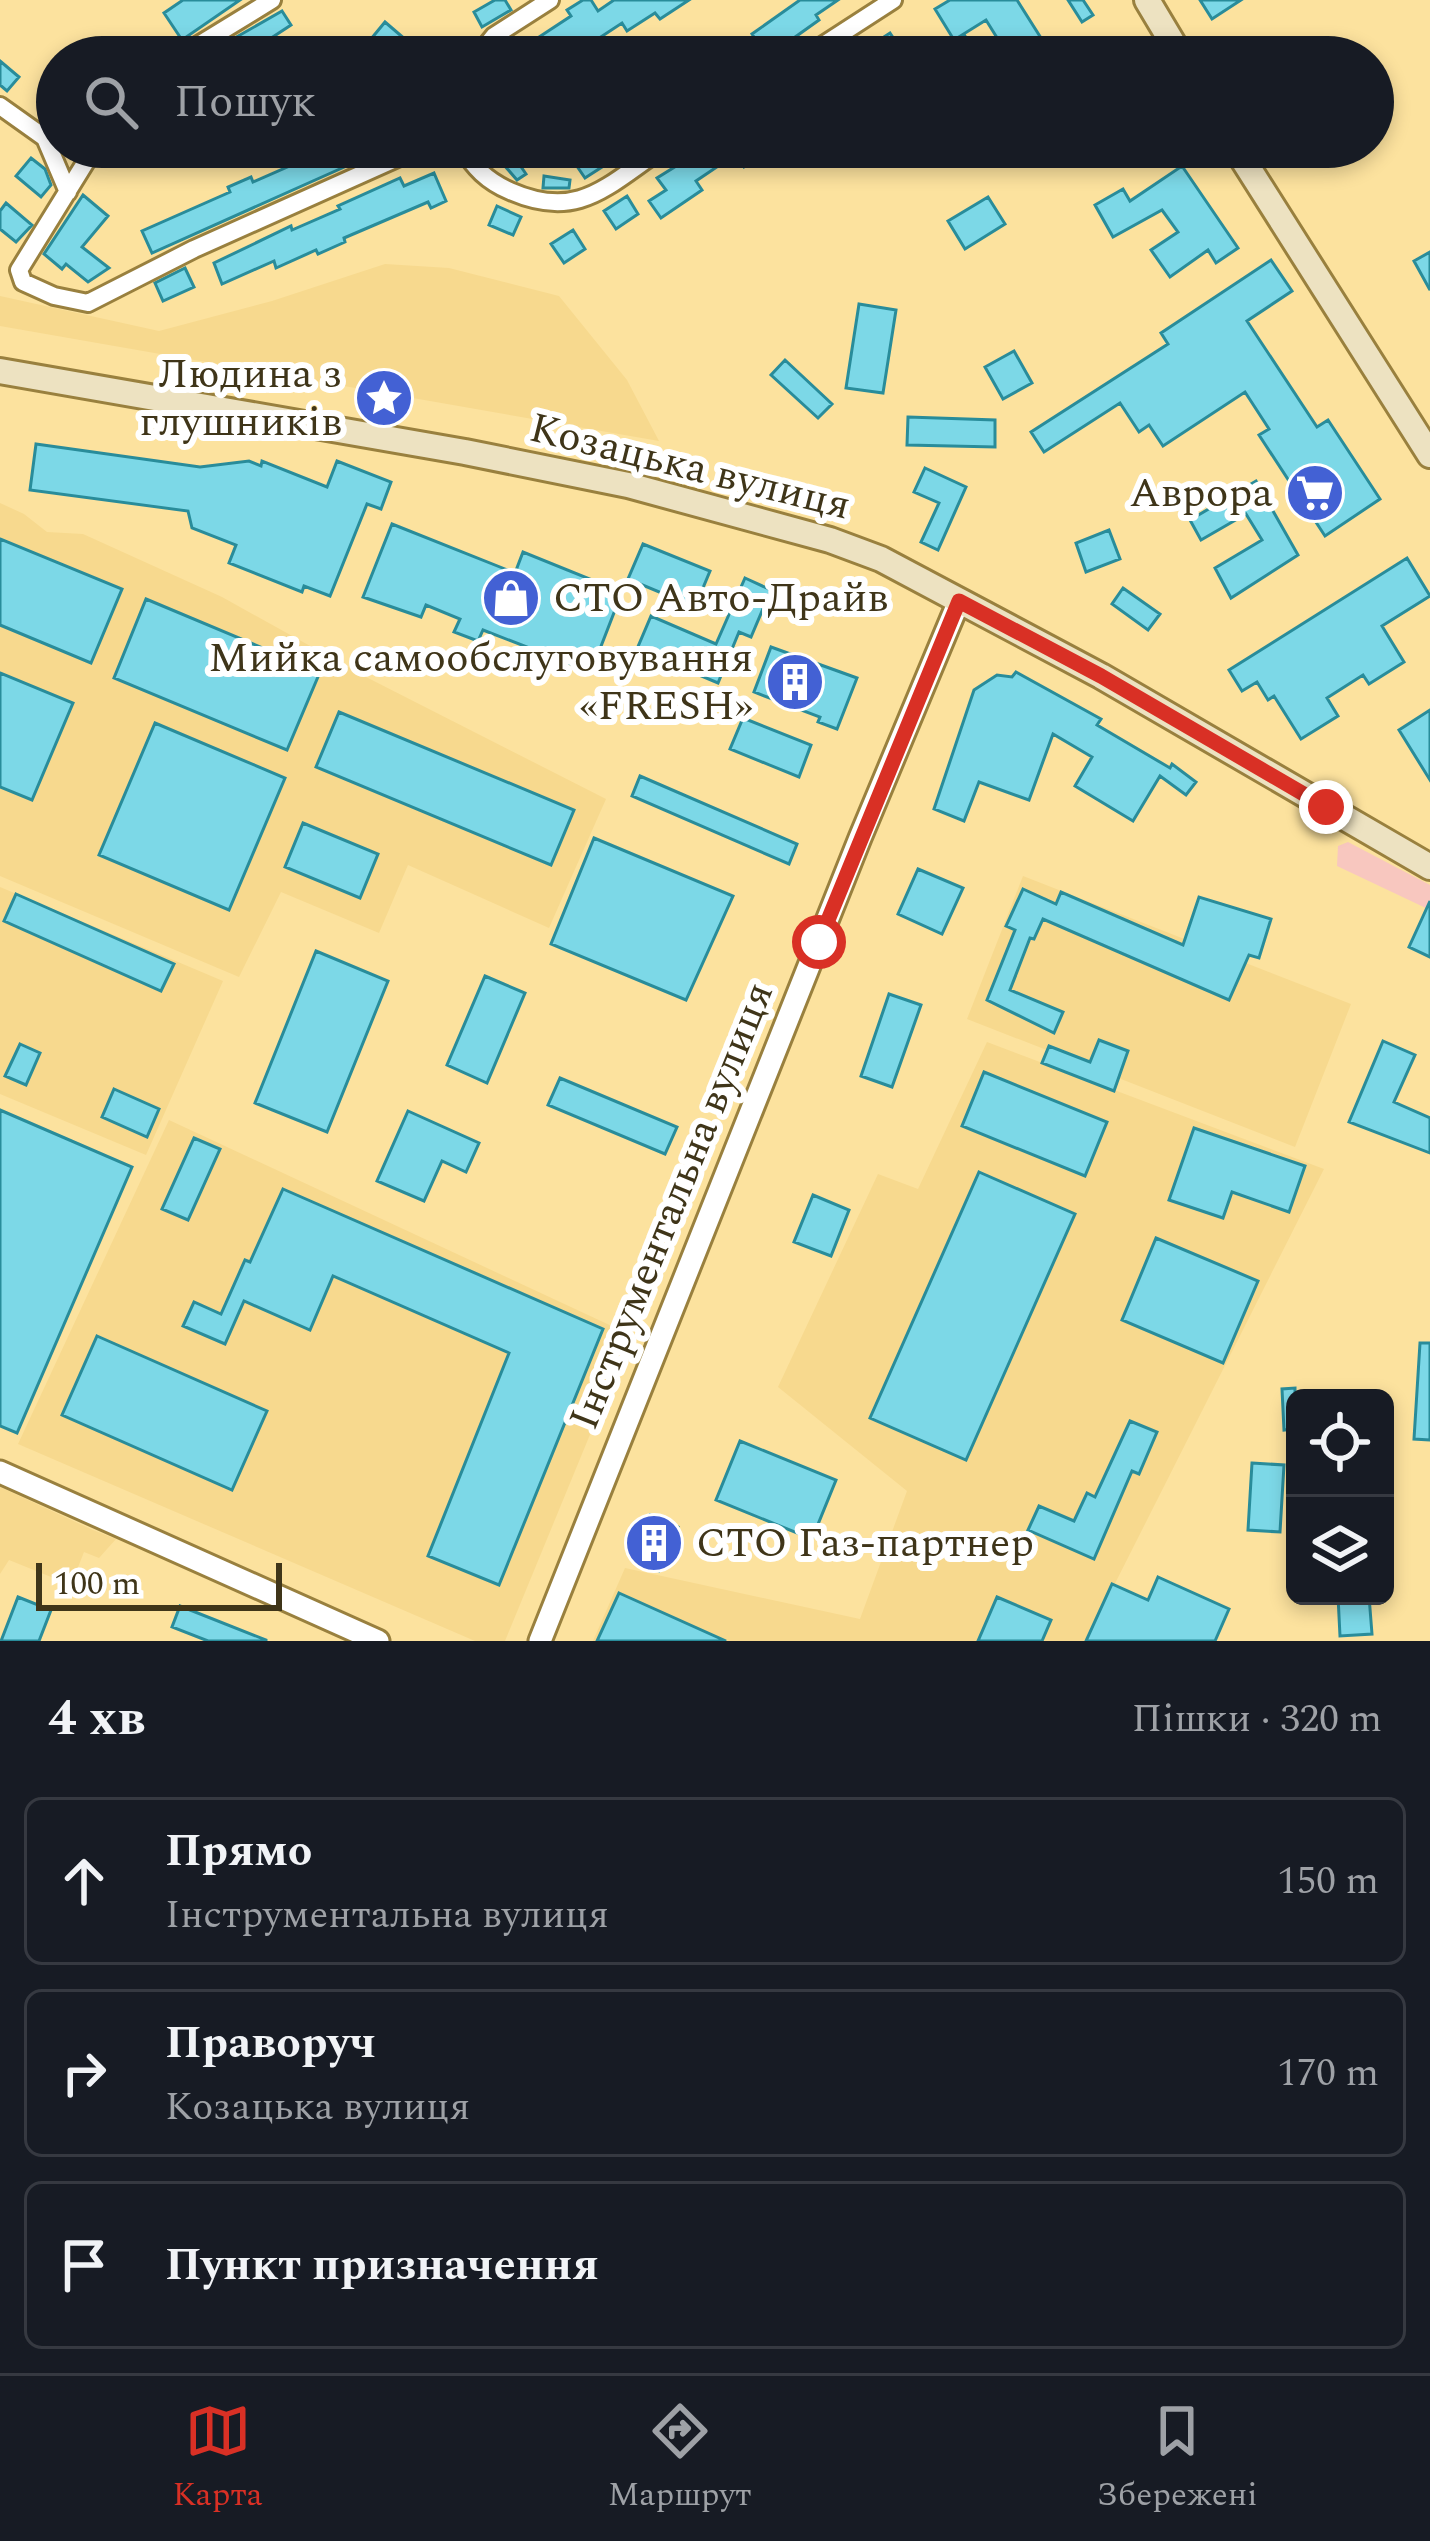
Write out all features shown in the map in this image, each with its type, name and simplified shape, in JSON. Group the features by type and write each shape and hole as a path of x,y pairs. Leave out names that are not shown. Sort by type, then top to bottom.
{"main road":[{"path":"1147,0 1168,36"},
{"path":"1248,168 1430,455"},
{"name":"Козацька вулиця","path":"0,371 628,485 830,540 881,559 1101,676 1430,867"}],"street":[{"path":"213,36 272,0"},
{"path":"496,36 550,0"},
{"path":"837,36 893,0"},
{"path":"0,106 36,126"},
{"path":"61,168 68,192"},
{"path":"82,168 19,270 23,282 54,296 88,303 194,249 375,168"},
{"path":"473,168 536,202 558,205 580,202 633,168"},
{"name":"Інструментальна вулиця","path":"540,1641 959,601"},
{"path":"0,1472 378,1641"}],"shaded area":[{"path":"385,264 449,268 559,296 627,380 659,441 0,326 0,296 159,331"},
{"path":"0,503 47,532 83,534 222,597 366,677 606,799 549,928 408,865 379,933 281,892 239,977 0,876"},
{"path":"1348,842 1430,885 1430,910 1337,866 1338,846"},
{"path":"1023,876 1351,1004 1295,1147 967,1019"},
{"path":"0,887 223,981 146,1155 0,1094"},
{"path":"987,1042 1324,1169 1086,1641 593,1641 625,1568 860,1619 907,1491 778,1387 878,1174 918,1189"},
{"path":"169,1120 631,1335 505,1641 475,1641 18,1444"},
{"path":"0,1487 116,1539 99,1558 84,1552 71,1585 9,1560 0,1574"}],"building":[{"path":"183,0 240,0 188,36 179,36 164,13"},
{"path":"495,0 505,0 511,10 482,27 474,12"},
{"path":"583,0 591,0 598,11 614,0 689,0 660,19 655,13 627,31 622,23 602,36 541,36 571,16 567,10"},
{"path":"800,0 838,0 797,36 752,34"},
{"path":"950,0 1017,0 1040,36 996,36 986,20 960,36 952,36 935,9"},
{"path":"1068,0 1083,0 1093,15 1082,22"},
{"path":"1200,0 1241,0 1212,19"},
{"path":"282,11 291,25 274,36 238,36"},
{"path":"385,22 401,36 373,36"},
{"path":"0,61 19,77 7,91 0,85"},
{"path":"31,158 36,168 45,169 51,185 41,197 16,176"},
{"path":"285,168 342,168 152,253 142,231 230,192 228,187 251,177 253,182"},
{"path":"507,168 522,168 526,174 517,180"},
{"path":"578,168 600,168 585,178"},
{"path":"673,168 715,168 696,181 702,190 661,218 649,201 666,190 657,178"},
{"path":"1183,168 1238,248 1216,263 1208,250 1170,277 1151,250 1178,232 1162,210 1113,237 1095,205 1123,189 1130,201"},
{"path":"434,173 446,201 431,208 428,202 318,254 316,250 276,268 274,261 222,284 214,263 400,178 404,186"},
{"path":"544,176 570,180 569,188 543,188"},
{"path":"83,195 108,216 82,247 109,268 88,282 44,254"},
{"path":"627,196 638,214 616,229 604,211"},
{"path":"988,197 1005,224 965,249 948,221"},
{"path":"6,203 32,225 16,242 0,229 0,211"},
{"path":"497,206 521,217 513,235 489,225"},
{"path":"573,230 585,249 564,263 551,244"},
{"path":"1430,252 1430,290 1414,261"},
{"path":"1271,260 1292,291 1247,321 1317,427 1328,420 1380,499 1325,536 1259,435 1269,429 1245,392 1163,446 1149,425 1139,432 1120,403 1044,452 1031,432 1168,344 1161,333"},
{"path":"185,268 194,287 163,301 155,283"},
{"path":"859,304 896,310 883,393 846,388"},
{"path":"1014,351 1032,383 1003,399 985,367"},
{"path":"785,360 832,404 818,418 771,375"},
{"path":"908,417 995,420 995,447 907,445"},
{"path":"36,444 200,467 249,461 261,466 262,461 327,487 337,461 391,482 381,509 367,504 330,596 304,586 302,592 229,563 236,545 192,528 188,511 30,490"},
{"path":"925,468 966,487 938,550 921,542 939,503 914,492"},
{"path":"1256,481 1298,555 1231,598 1215,568 1262,540 1246,514 1201,540 1190,520"},
{"name":"СТО Авто-Драйв","path":"392,524 515,573 523,552 622,592 591,672 483,630 478,641 454,632 460,619 426,605 421,617 363,597"},
{"path":"1109,530 1120,559 1086,572 1076,543"},
{"path":"0,539 122,589 91,663 0,625"},
{"path":"643,544 710,571 695,607 628,579"},
{"path":"1407,558 1430,596 1382,626 1404,662 1369,684 1363,675 1327,698 1338,716 1301,739 1274,696 1268,700 1257,682 1242,691 1229,670"},
{"path":"745,578 771,590 751,637 739,632 718,683 637,649 651,616 716,644"},
{"path":"1123,588 1160,614 1148,630 1112,604"},
{"path":"146,599 320,672 287,750 114,678"},
{"name":"Мийка самообслуговування «FRESH»","path":"771,647 857,678 837,729 818,722 820,717 754,692"},
{"path":"1016,672 1101,719 1097,725 1170,768 1172,764 1196,782 1186,795 1160,776 1133,821 1075,786 1092,757 1053,734 1029,800 979,782 964,821 934,809 974,690 997,675 1012,677"},
{"path":"0,673 73,703 32,800 0,787"},
{"path":"1430,710 1430,780 1399,730"},
{"path":"339,712 574,810 551,865 316,767"},
{"path":"743,718 811,745 799,777 730,749"},
{"path":"155,723 285,778 229,910 99,855"},
{"path":"640,776 797,844 789,864 632,796"},
{"path":"303,823 378,854 360,898 285,867"},
{"path":"594,838 733,896 686,1000 551,944"},
{"path":"918,869 963,888 942,934 898,914"},
{"path":"1023,889 1056,904 1061,892 1183,945 1199,897 1271,919 1259,958 1249,955 1229,1000 1043,919 1034,939 1030,938 1010,990 1063,1012 1054,1033 987,1000 1015,930 1006,926"},
{"path":"16,894 174,964 161,991 4,921"},
{"path":"1430,901 1430,957 1409,947"},
{"path":"316,951 388,981 327,1132 255,1103"},
{"path":"485,976 525,993 487,1083 447,1065"},
{"path":"889,994 921,1005 892,1087 861,1076"},
{"path":"1099,1040 1128,1051 1114,1091 1042,1063 1049,1046 1090,1062"},
{"path":"1383,1041 1415,1055 1394,1102 1430,1118 1430,1153 1349,1122"},
{"path":"20,1044 40,1053 26,1085 5,1076"},
{"path":"984,1072 1107,1122 1085,1176 962,1126"},
{"path":"560,1078 677,1127 665,1154 548,1105"},
{"path":"114,1089 159,1109 147,1137 102,1117"},
{"path":"0,1110 132,1167 17,1433 0,1426"},
{"path":"408,1111 479,1143 466,1172 442,1161 424,1201 377,1181"},
{"path":"1194,1128 1305,1166 1289,1212 1232,1192 1223,1218 1169,1200"},
{"path":"194,1138 220,1149 188,1220 162,1209"},
{"path":"979,1172 1075,1214 966,1460 870,1418"},
{"path":"283,1189 603,1329 499,1585 428,1556 509,1353 333,1276 310,1330 244,1301 225,1344 183,1326 194,1302 221,1314"},
{"path":"813,1195 849,1210 831,1256 794,1242"},
{"path":"1156,1238 1258,1281 1223,1363 1122,1320"},
{"path":"97,1336 267,1411 232,1490 62,1415"},
{"path":"1420,1343 1430,1343 1430,1440 1414,1439"},
{"path":"1295,1388 1286,1389 1284,1430 1282,1389"},
{"path":"1130,1421 1157,1432 1139,1474 1132,1471 1094,1559 1028,1530 1039,1506 1074,1521 1087,1493 1095,1497"},
{"path":"740,1441 836,1480 812,1539 716,1500"},
{"path":"1252,1463 1284,1465 1280,1532 1248,1530"},
{"name":"СТО Газ-партнер","path":"650,1515 678,1527 659,1571 631,1558"},
{"path":"1158,1577 1229,1609 1215,1641 1086,1641 1112,1584 1148,1600"},
{"path":"619,1593 726,1641 597,1641"},
{"path":"18,1597 51,1610 39,1641 1,1641"},
{"path":"997,1597 1051,1620 1042,1641 978,1641"},
{"path":"1338,1605 1370,1605 1372,1634 1340,1636"},
{"path":"180,1606 266,1641 208,1641 172,1627"}],"place":[{"name":"Людина з глушників","path":"384,398"},
{"name":"Аврора","path":"1315,493"},
{"name":"СТО Авто-Драйв","path":"511,598"},
{"name":"Мийка самообслуговування «FRESH»","path":"795,682"},
{"name":"СТО Газ-партнер","path":"654,1543"}],"route":[{"path":"819,942 959,601 1101,676 1326,807"}]}
